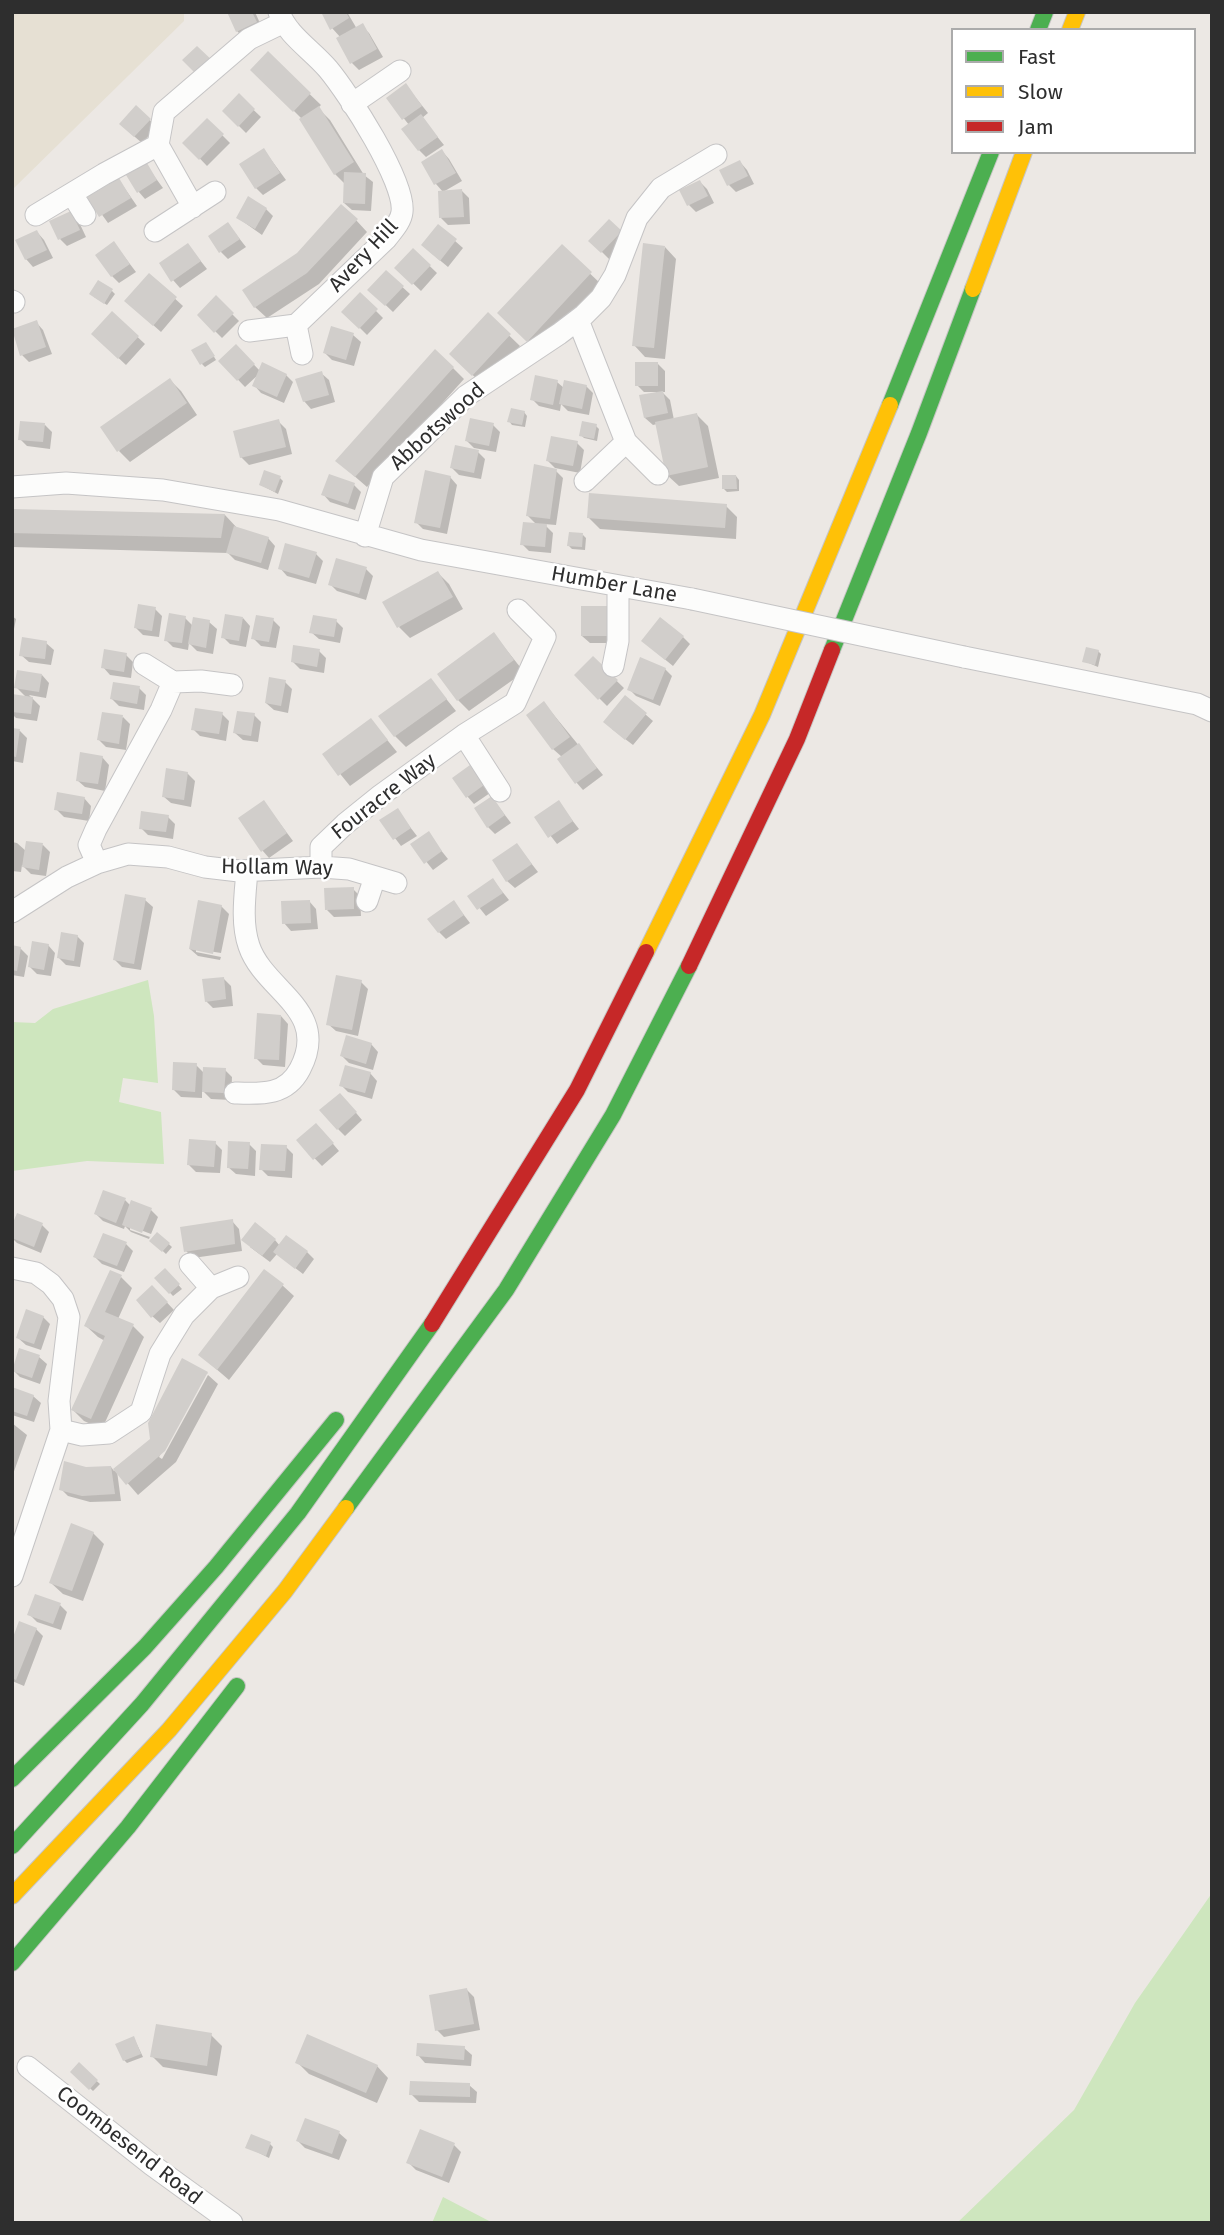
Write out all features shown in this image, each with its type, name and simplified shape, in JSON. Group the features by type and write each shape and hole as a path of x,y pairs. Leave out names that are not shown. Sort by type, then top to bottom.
{"highway":[{"path":"12,1846 142,1704 259,1562 365,1422 450,1298 576,1090 745,752 887,413 990,154"},
{"path":"12,1896 169,1730 285,1591 506,1290 613,1115 710,926 797,740 919,433 1023,154"},
{"path":"370,1382 450,1298"},
{"path":"12,1779 145,1647 216,1567 344,1410"},
{"path":"310,1582 351,1504"},
{"path":"12,1963 148,1804 244,1677"}],"street":[{"name":"Avery Hill","path":"158,145 164,112 249,39 281,17 328,69 367,125 399,191 402,215 386,239 296,324"},
{"path":"352,104 400,71"},
{"path":"36,215 158,145 193,207"},
{"name":"Abbotswood","path":"365,536 383,478 466,396 578,320 601,298 615,275 637,218 661,188 716,155"},
{"path":"155,231 215,192"},
{"path":"72,194 85,215"},
{"path":"578,320 626,442 658,474"},
{"path":"249,331 296,324 302,354"},
{"path":"585,481 626,442"},
{"name":"Humber Lane","path":"12,487 66,484 163,490 279,510 421,550 692,599 1197,704 1212,711"},
{"path":"613,666 618,641 618,586"},
{"name":"Fouracre Way","path":"321,867 321,847 345,824 464,735 515,703 545,637 518,610"},
{"path":"144,664 173,682 201,681 232,685"},
{"path":"97,863 89,845 173,682"},
{"path":"464,735 500,791"},
{"name":"Hollam Way","path":"12,912 66,877 97,863 128,854 168,857 205,867 247,871 321,867 349,869 396,883"},
{"path":"235,1093 268,1094 284,1087 297,1075 306,1058 306,1024 299,1009 256,961 248,944 244,898 247,871"},
{"path":"367,901 375,877"},
{"path":"190,1264 211,1288"},
{"path":"12,1268 36,1273 51,1283 63,1299 69,1317 60,1401 61,1430 12,1576"},
{"path":"61,1430 82,1436 109,1433 141,1412 160,1354 184,1315 211,1288 238,1277"},
{"name":"Coombesend Road","path":"28,2067 172,2180 232,2223"}],"shaded area":[{"path":"12,12 184,12 184,21 12,190"}],"green space":[{"path":"148,980 154,1016 158,1083 123,1078 119,1102 161,1112 164,1164 87,1161 12,1171 12,1022 35,1023 53,1009"},
{"path":"1212,1893 1212,2223 957,2223 1074,2110 1135,2003"},
{"path":"443,2197 493,2223 432,2223"}],"building":[{"path":"227,12 252,12 257,22 236,32"},
{"path":"321,12 346,12 349,18 330,30"},
{"path":"363,23 377,49 350,64 336,38"},
{"path":"197,46 215,63 200,78 182,60"},
{"path":"268,51 311,93 293,112 250,70"},
{"path":"406,83 422,106 402,120 386,98"},
{"path":"239,93 255,109 238,127 222,111"},
{"path":"136,105 151,119 134,137 119,124"},
{"path":"319,106 354,162 334,175 299,119"},
{"path":"421,114 438,137 418,151 401,129"},
{"path":"207,118 224,134 199,160 182,143"},
{"path":"264,148 280,173 255,189 239,164"},
{"path":"442,149 456,173 434,185 421,162"},
{"path":"740,160 748,176 727,186 719,170"},
{"path":"147,163 157,180 137,193 126,175"},
{"path":"344,172 366,173 365,204 343,203"},
{"path":"119,178 131,198 99,217 87,197"},
{"path":"700,180 708,196 687,206 679,190"},
{"path":"462,189 464,217 439,218 438,191"},
{"path":"248,196 267,208 255,229 236,218"},
{"path":"341,204 358,219 307,273 254,308 242,290 297,253"},
{"path":"71,211 80,230 58,240 49,221"},
{"path":"609,219 622,231 601,253 588,241"},
{"path":"228,222 240,239 219,253 208,236"},
{"path":"438,224 457,239 440,261 421,245"},
{"path":"37,230 47,250 25,260 15,240"},
{"path":"114,241 130,264 111,277 95,255"},
{"path":"188,243 201,261 171,282 159,263"},
{"path":"643,243 665,246 654,348 632,346"},
{"path":"562,244 592,272 527,342 497,313"},
{"path":"413,248 431,265 412,285 394,268"},
{"path":"386,270 404,286 385,306 367,290"},
{"path":"149,273 177,297 153,326 124,301"},
{"path":"98,280 113,289 104,304 89,294"},
{"path":"360,292 378,309 359,329 341,312"},
{"path":"216,295 234,313 214,333 197,315"},
{"path":"112,311 139,336 118,359 91,334"},
{"path":"488,312 511,334 472,376 449,354"},
{"path":"37,320 46,347 20,356 12,329"},
{"path":"331,326 354,333 346,360 323,353"},
{"path":"206,342 215,356 200,365 191,350"},
{"path":"236,344 255,364 237,381 218,361"},
{"path":"435,349 454,367 355,477 335,461"},
{"path":"262,362 287,374 277,397 252,386"},
{"path":"635,362 658,362 658,386 635,386"},
{"path":"322,371 329,395 303,402 295,379"},
{"path":"535,375 558,380 553,405 530,400"},
{"path":"170,378 187,403 117,452 100,427"},
{"path":"564,380 587,385 582,409 559,404"},
{"path":"663,391 668,413 644,418 639,395"},
{"path":"511,408 525,411 522,425 507,422"},
{"path":"697,413 708,467 666,476 655,422"},
{"path":"470,418 494,423 489,446 465,441"},
{"path":"279,419 286,447 240,458 233,431"},
{"path":"20,421 45,423 43,442 18,440"},
{"path":"582,421 597,424 594,439 579,436"},
{"path":"551,436 578,441 573,466 546,461"},
{"path":"455,445 479,450 474,473 450,468"},
{"path":"534,464 557,469 550,519 526,516"},
{"path":"264,470 281,476 275,492 259,485"},
{"path":"425,470 451,476 440,528 414,523"},
{"path":"329,474 355,483 348,504 321,495"},
{"path":"722,475 736,475 737,489 722,489"},
{"path":"589,493 727,504 725,528 587,518"},
{"path":"12,509 225,514 221,538 12,533"},
{"path":"523,522 547,524 545,547 520,545"},
{"path":"234,526 269,537 261,563 226,553"},
{"path":"569,532 583,533 582,547 567,546"},
{"path":"285,543 317,552 309,578 278,569"},
{"path":"336,558 367,567 359,594 328,585"},
{"path":"438,571 453,597 397,628 382,602"},
{"path":"138,604 156,607 152,631 134,628"},
{"path":"581,606 613,606 613,636 581,636"},
{"path":"169,613 186,616 182,643 164,641"},
{"path":"225,614 243,617 239,641 221,638"},
{"path":"256,615 274,618 269,642 251,639"},
{"path":"313,615 337,619 334,637 309,633"},
{"path":"193,617 210,620 206,648 188,644"},
{"path":"660,617 684,636 665,660 641,641"},
{"path":"494,632 514,660 457,701 437,674"},
{"path":"22,637 47,641 45,659 19,656"},
{"path":"293,645 320,649 317,667 291,662"},
{"path":"1086,647 1099,650 1095,665 1082,662"},
{"path":"104,649 127,653 124,672 101,668"},
{"path":"593,656 618,680 598,700 574,675"},
{"path":"640,657 666,668 653,700 627,690"},
{"path":"17,670 42,674 39,692 14,688"},
{"path":"269,677 286,680 281,706 265,703"},
{"path":"431,678 447,699 394,737 378,716"},
{"path":"113,682 140,686 137,704 110,699"},
{"path":"12,694 33,697 31,714 12,712"},
{"path":"625,695 647,713 625,740 603,722"},
{"path":"544,701 570,737 552,750 526,715"},
{"path":"195,708 223,712 219,734 191,730"},
{"path":"237,711 255,713 251,736 233,733"},
{"path":"102,712 123,715 119,744 97,740"},
{"path":"371,718 388,740 338,776 322,754"},
{"path":"12,728 20,729 16,757 12,756"},
{"path":"579,743 597,768 575,784 557,759"},
{"path":"80,752 103,756 98,784 76,781"},
{"path":"470,765 484,785 466,798 452,778"},
{"path":"166,768 188,772 184,800 162,797"},
{"path":"57,792 85,797 82,814 54,810"},
{"path":"492,796 505,815 487,828 474,808"},
{"path":"264,800 287,833 261,852 238,818"},
{"path":"559,800 573,821 548,838 534,817"},
{"path":"398,808 411,828 393,840 379,820"},
{"path":"141,811 169,815 166,832 139,829"},
{"path":"429,831 442,851 424,864 410,844"},
{"path":"26,841 43,843 39,870 22,867"},
{"path":"517,843 532,864 506,882 492,860"},
{"path":"493,878 503,893 477,910 467,896"},
{"path":"354,887 354,909 325,910 324,888"},
{"path":"125,894 146,898 134,964 113,960"},
{"path":"198,900 222,905 213,954 189,949"},
{"path":"310,900 311,923 282,924 281,901"},
{"path":"454,900 464,915 438,933 427,919"},
{"path":"61,932 78,935 74,961 57,958"},
{"path":"32,941 49,944 44,970 28,967"},
{"path":"12,945 21,947 17,971 12,970"},
{"path":"336,975 362,980 352,1030 326,1025"},
{"path":"224,977 226,999 205,1002 202,979"},
{"path":"257,1013 281,1015 279,1060 254,1059"},
{"path":"346,1035 372,1043 366,1064 340,1056"},
{"path":"173,1062 197,1063 195,1092 172,1090"},
{"path":"345,1065 371,1072 365,1093 339,1086"},
{"path":"203,1067 226,1068 224,1093 202,1092"},
{"path":"340,1093 357,1112 337,1130 319,1110"},
{"path":"316,1123 334,1143 313,1160 296,1140"},
{"path":"189,1139 216,1141 214,1167 187,1165"},
{"path":"228,1141 250,1142 248,1169 227,1168"},
{"path":"261,1144 287,1145 285,1171 259,1170"},
{"path":"103,1190 126,1198 116,1223 94,1214"},
{"path":"131,1200 152,1208 142,1233 122,1225"},
{"path":"17,1213 43,1223 34,1247 12,1238 12,1225"},
{"path":"233,1219 235,1244 184,1252 180,1227"},
{"path":"255,1222 276,1239 262,1256 241,1240"},
{"path":"157,1232 170,1243 162,1252 149,1241"},
{"path":"103,1233 127,1242 117,1266 93,1257"},
{"path":"286,1235 308,1251 295,1269 273,1252"},
{"path":"165,1268 180,1284 169,1294 154,1278"},
{"path":"264,1269 284,1284 217,1370 198,1355"},
{"path":"110,1270 122,1275 105,1312 134,1324 91,1419 71,1410 105,1336 84,1326"},
{"path":"152,1285 168,1302 151,1318 136,1300"},
{"path":"26,1309 44,1316 34,1344 16,1338"},
{"path":"19,1348 40,1355 32,1378 12,1371"},
{"path":"182,1358 208,1372 165,1451 126,1485 113,1469 150,1439 148,1423"},
{"path":"12,1387 34,1395 27,1416 12,1411"},
{"path":"64,1461 86,1467 111,1466 115,1494 82,1496 59,1490"},
{"path":"71,1523 94,1532 72,1591 49,1583"},
{"path":"35,1594 61,1603 53,1624 27,1615"},
{"path":"19,1621 37,1628 16,1680 12,1678 12,1640"},
{"path":"467,1988 474,2024 435,2031 429,1995"},
{"path":"156,2024 212,2033 207,2066 150,2057"},
{"path":"307,2034 378,2065 366,2093 295,2063"},
{"path":"134,2036 141,2054 123,2061 115,2044"},
{"path":"417,2043 465,2046 464,2060 416,2056"},
{"path":"79,2062 98,2080 89,2090 70,2072"},
{"path":"410,2081 470,2083 470,2097 409,2095"},
{"path":"305,2118 340,2131 332,2154 296,2141"},
{"path":"420,2129 455,2143 442,2177 406,2163"},
{"path":"251,2134 271,2142 266,2156 245,2148"}],"traffic: fast":[{"path":"1039,28 1045,12"},
{"path":"890,405 990,154"},
{"path":"832,650 973,289"},
{"path":"346,1508 506,1290 613,1115 689,966"},
{"path":"12,1846 142,1704 298,1513 432,1324"},
{"path":"12,1779 145,1647 216,1567 336,1420"},
{"path":"12,1963 128,1827 237,1686"}],"traffic: slow":[{"path":"1071,28 1077,12"},
{"path":"973,289 1023,154"},
{"path":"646,952 762,715 890,405"},
{"path":"12,1896 169,1730 285,1591 346,1508"}],"traffic: jam":[{"path":"689,966 797,739 832,650"},
{"path":"432,1324 577,1090 646,952"}]}
